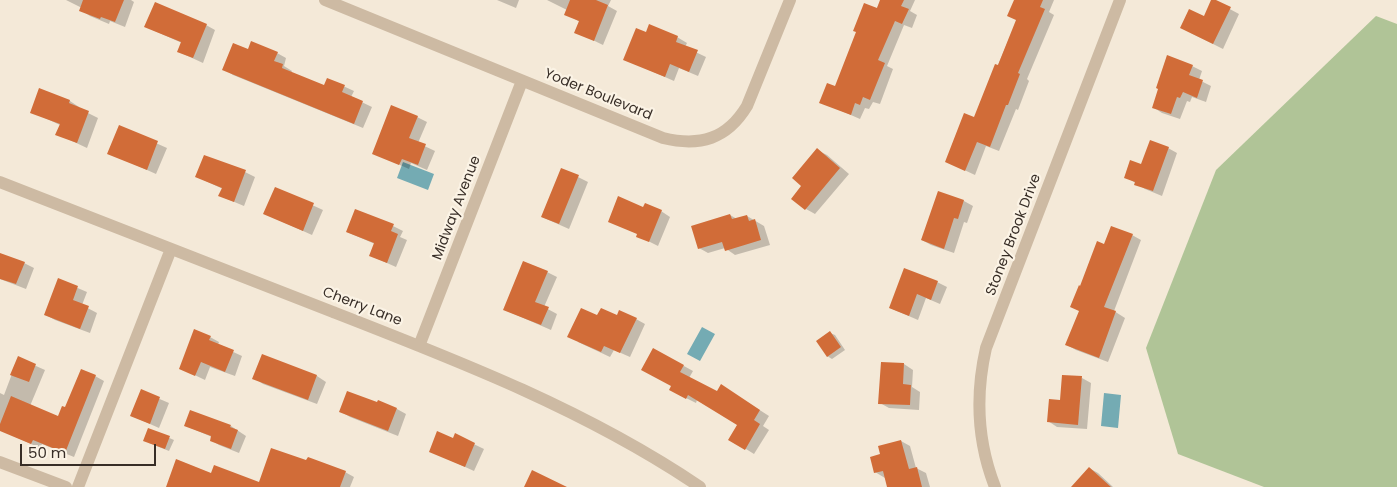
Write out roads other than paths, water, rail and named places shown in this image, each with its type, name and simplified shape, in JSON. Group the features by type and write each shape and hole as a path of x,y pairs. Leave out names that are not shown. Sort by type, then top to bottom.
{"street":[{"name":"Yoder Boulevard","path":"325,0 663,138 680,142 698,142 714,138 729,129 741,116 748,106 790,0"},
{"name":"Stoney Brook Drive","path":"995,487 984,456 979,420 978,402 986,348 1120,0"},
{"name":"Midway Avenue","path":"419,346 522,80"},
{"name":"Cherry Lane","path":"0,182 419,346 527,392 612,433 700,487"},
{"path":"78,487 171,248"},
{"path":"0,462 66,487"}],"water":[{"path":"403,162 434,174 428,190 397,178"},
{"path":"702,327 715,334 700,361 687,354"},
{"path":"1104,393 1121,395 1118,428 1101,426"}]}
